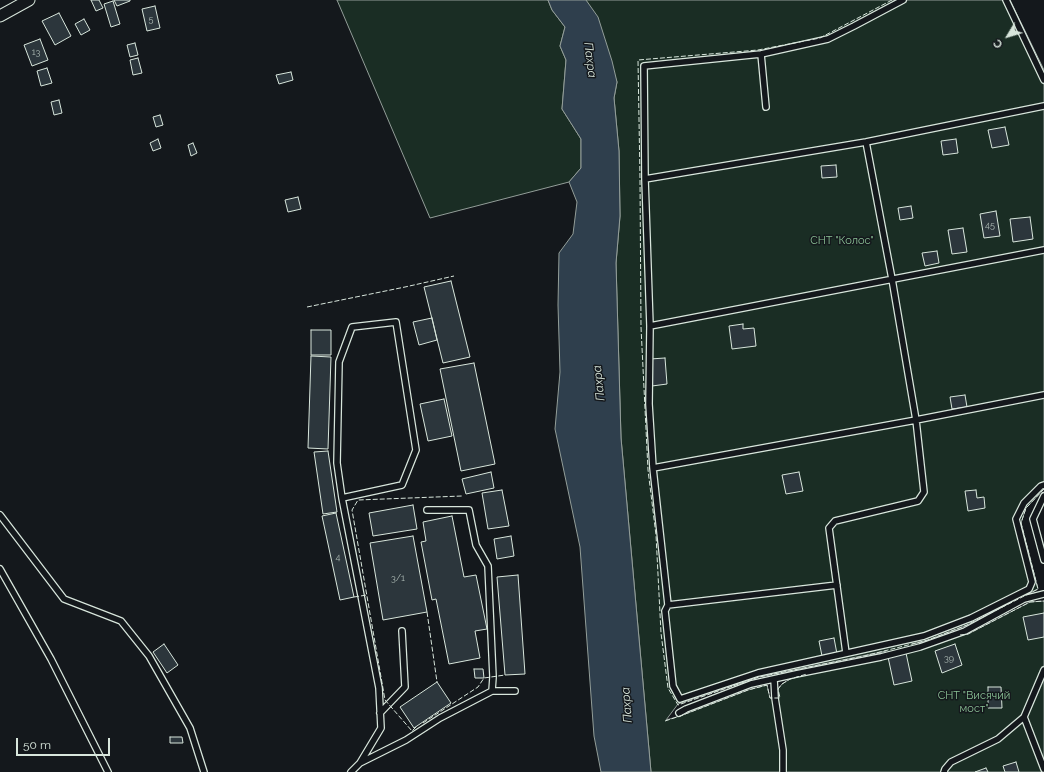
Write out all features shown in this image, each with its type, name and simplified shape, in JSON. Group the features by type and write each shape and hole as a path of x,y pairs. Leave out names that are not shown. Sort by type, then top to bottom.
{"street":[{"path":"0,16 29,0"}],"lane":[{"path":"903,0 828,39 761,54 644,66 645,179 650,326 649,404 653,468 668,605 665,611 673,686 680,699 758,673 924,636 971,618 1029,588 1032,582 1016,519 1024,504 1041,486 1044,485"},
{"path":"1006,0 1044,80"},
{"path":"761,54 766,107"},
{"path":"645,179 866,142 1044,106"},
{"path":"846,653 829,528 835,521 918,500 924,492 916,420 892,278 866,142"},
{"path":"650,326 892,278 1044,250"},
{"path":"342,498 402,485 416,450 396,322 352,327 339,362 337,463 342,498 379,688 381,728 360,763 351,772"},
{"path":"653,468 1044,395"},
{"path":"1044,496 1033,519 1044,560"},
{"path":"427,510 469,510 476,545 488,566 493,677 492,691"},
{"path":"0,515 64,599 121,621 149,656 190,728 204,772"},
{"path":"0,569 51,660 108,772"},
{"path":"668,605 837,585"},
{"path":"679,713 751,684 882,657 920,647 965,631 1024,599 1044,594"},
{"path":"380,713 405,687 402,631"},
{"path":"944,772 945,768 951,762 998,739 1024,716 1044,670"},
{"path":"774,679 775,698 783,750 782,772"},
{"path":"360,763 406,740 440,718 492,691 515,691"},
{"path":"1024,716 1044,769"}],"green space":[{"path":"337,0 548,0 552,10 565,27 560,46 566,60 562,109 581,139 581,168 569,182 430,218"},
{"name":"СНТ \"Колос\"","path":"586,0 1010,0 1044,70 1044,489 1026,508 1021,523 1038,589 967,625 928,640 912,644 968,634 1030,602 1044,601 1044,772 651,772 621,438 616,263 620,216 619,151 614,98 617,82","holes":["886,651 790,679 782,684 778,689 779,698 770,698 767,685 748,690 666,720 678,704 759,677"]}],"water":[{"name":"Пахра","path":"548,0 586,0 598,17 617,82 614,98 619,151 620,216 616,263 621,438 651,772 601,772 594,736 580,547 555,429 560,372 558,305 559,253 573,234 577,202 569,182 581,168 581,139 562,109 566,60 560,46 565,27 552,10"}],"building":[{"path":"91,0 99,0 103,8 96,11"},
{"path":"114,0 130,0 130,1 117,6"},
{"path":"113,1 120,24 111,27 104,4"},
{"path":"155,6 160,28 147,31 142,9"},
{"path":"59,13 71,36 55,45 42,21"},
{"path":"84,19 90,30 81,35 75,24"},
{"path":"40,39 48,60 32,66 24,45"},
{"path":"135,43 138,55 130,57 127,45"},
{"path":"138,58 142,73 133,75 130,60"},
{"path":"47,68 52,83 41,86 37,71"},
{"path":"291,72 293,80 279,84 276,75"},
{"path":"59,100 62,113 54,115 51,102"},
{"path":"160,115 163,125 156,127 153,117"},
{"path":"1005,127 1009,145 992,148 988,130"},
{"path":"158,139 161,148 153,151 150,143"},
{"path":"956,139 958,153 943,155 941,141"},
{"path":"193,143 197,153 191,156 188,145"},
{"path":"836,165 837,177 822,178 821,166"},
{"path":"298,197 301,209 288,212 285,200"},
{"path":"911,206 913,218 900,220 898,208"},
{"path":"996,211 1000,236 984,238 980,214"},
{"path":"1030,217 1033,239 1013,242 1010,219"},
{"path":"963,228 967,252 952,254 948,230"},
{"path":"937,251 939,263 925,266 922,253"},
{"path":"451,281 470,357 443,363 424,287"},
{"path":"432,318 437,340 419,345 413,322"},
{"path":"743,324 743,329 754,328 756,346 732,349 729,326"},
{"path":"311,330 331,330 331,355 311,355"},
{"path":"311,356 331,357 328,449 308,448"},
{"path":"665,358 667,384 652,386 650,359"},
{"path":"474,363 495,464 461,471 440,369"},
{"path":"965,395 967,407 952,409 950,397"},
{"path":"444,399 452,436 428,441 420,404"},
{"path":"328,451 337,512 323,514 314,452"},
{"path":"491,472 494,488 466,494 462,479"},
{"path":"799,472 803,491 786,494 782,475"},
{"path":"502,490 509,526 488,529 482,493"},
{"path":"976,490 977,498 984,497 985,508 968,511 965,491"},
{"path":"413,505 417,529 373,536 369,513"},
{"path":"336,513 354,597 340,600 322,516"},
{"path":"452,516 464,577 476,575 487,629 475,631 480,658 449,664 436,599 432,600 421,542 426,541 423,522"},
{"path":"413,536 427,612 383,620 370,543"},
{"path":"511,536 514,556 497,559 494,539"},
{"path":"518,575 525,674 505,675 497,577"},
{"path":"1044,613 1044,637 1028,640 1023,617"},
{"path":"834,638 837,654 822,656 819,641"},
{"path":"164,644 178,665 167,673 153,652"},
{"path":"955,644 962,665 942,673 935,651"},
{"path":"906,653 912,681 894,685 888,657"},
{"path":"474,669 483,669 484,678 475,678"},
{"path":"437,682 451,703 414,728 400,707"},
{"path":"988,687 1001,687 1002,708 988,708"},
{"path":"170,737 182,737 183,743 170,743"},
{"path":"1016,762 1019,772 1005,772 1003,766"},
{"path":"986,768 988,772 975,772"}],"fence":[{"path":"892,0 820,38 758,50 638,60 641,327 648,470 656,535 661,633 668,688 678,705 759,677 864,656 928,640 967,625 1038,589 1021,523 1026,508 1044,489"},
{"path":"307,307 454,276"},
{"path":"416,727 412,731 385,700 352,510 358,500 462,496"},
{"path":"354,597 367,595"},
{"path":"960,635 968,634 1030,602 1044,601"},
{"path":"427,612 437,682"},
{"path":"665,721 748,690 767,685 770,698 780,698 778,689 782,684 790,679 807,674"},
{"path":"423,723 478,687 484,678 505,675"}],"park label":[{"name":"СНТ \"Висячий мост\"","path":"974,702"}]}
